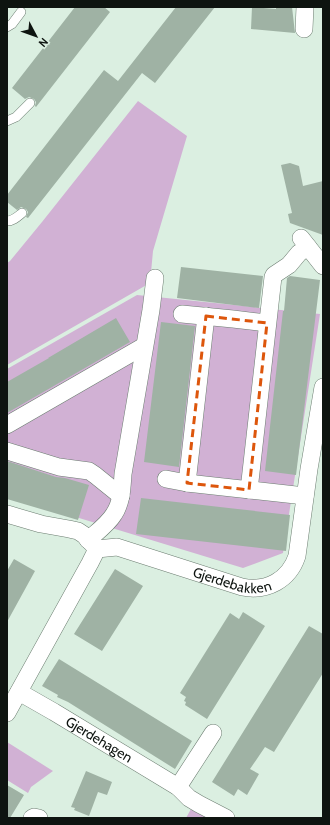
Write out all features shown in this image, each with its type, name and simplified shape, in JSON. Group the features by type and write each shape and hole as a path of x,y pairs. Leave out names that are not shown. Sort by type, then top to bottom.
{"street":[{"path":"304,29 305,7"},
{"path":"249,490 267,323 274,275 289,265 299,254 304,243 323,266"},
{"path":"7,714 51,632 90,564 92,544 115,513 118,505 121,496 123,474 151,310 155,278"},
{"path":"182,314 267,323"},
{"path":"187,482 206,316"},
{"path":"7,425 144,346"},
{"name":"Gjerdebakken","path":"92,544 117,547 242,587 265,587 285,576 292,568 297,556 305,496 323,387"},
{"path":"7,451 59,467 89,471 121,496"},
{"path":"166,479 305,496"},
{"path":"7,514 41,524 78,531 92,544"},
{"name":"Gjerdehagen","path":"19,692 178,787 189,798 198,804 226,818"},
{"path":"178,787 213,733"},
{"path":"32,818 39,818"}],"lane":[{"path":"7,27 12,24 21,12"},
{"path":"7,120 16,117 30,103"},
{"path":"7,221 10,221 22,213"}],"highlighted area":[{"path":"206,316 267,323 249,490 187,483"}],"shaded area":[{"path":"138,101 187,136 153,251 150,283 7,365 7,263 42,222"},
{"path":"137,295 320,314 283,553 243,568 7,496 7,369"},
{"path":"7,742 53,771 31,787 28,793 7,780"},
{"path":"191,809 211,818 186,818"}],"building":[{"path":"75,7 104,7 110,12 36,107 36,102 34,99 29,97 25,99 12,88"},
{"path":"176,7 215,7 155,83 142,73 28,218 26,217 28,212 26,209 21,207 17,210 7,202 7,195 104,70 118,81"},
{"path":"252,7 276,9 276,7 292,7 295,33 251,29"},
{"path":"290,163 299,166 303,186 323,181 323,235 290,223 288,214 292,213 281,165"},
{"path":"181,267 263,276 259,308 177,298"},
{"path":"290,276 320,280 296,475 265,471 287,278"},
{"path":"116,318 130,342 7,413 7,382"},
{"path":"161,322 195,326 179,467 144,462"},
{"path":"7,461 56,477 89,485 78,520 7,499"},
{"path":"141,498 290,515 286,551 136,534"},
{"path":"14,559 35,571 7,622 7,571"},
{"path":"115,569 143,586 102,651 74,634"},
{"path":"243,612 265,626 207,719 185,705 186,702 184,701 186,697 180,693 230,613 239,619"},
{"path":"309,626 323,634 323,673 274,752 265,747 250,769 259,774 247,795 238,789 234,796 212,782"},
{"path":"59,659 192,741 175,769 68,702 57,697 58,695 42,686"},
{"path":"86,771 112,782 107,795 98,792 89,816 74,810 75,808 71,807"},
{"path":"7,785 24,795 10,818 7,818"}]}
